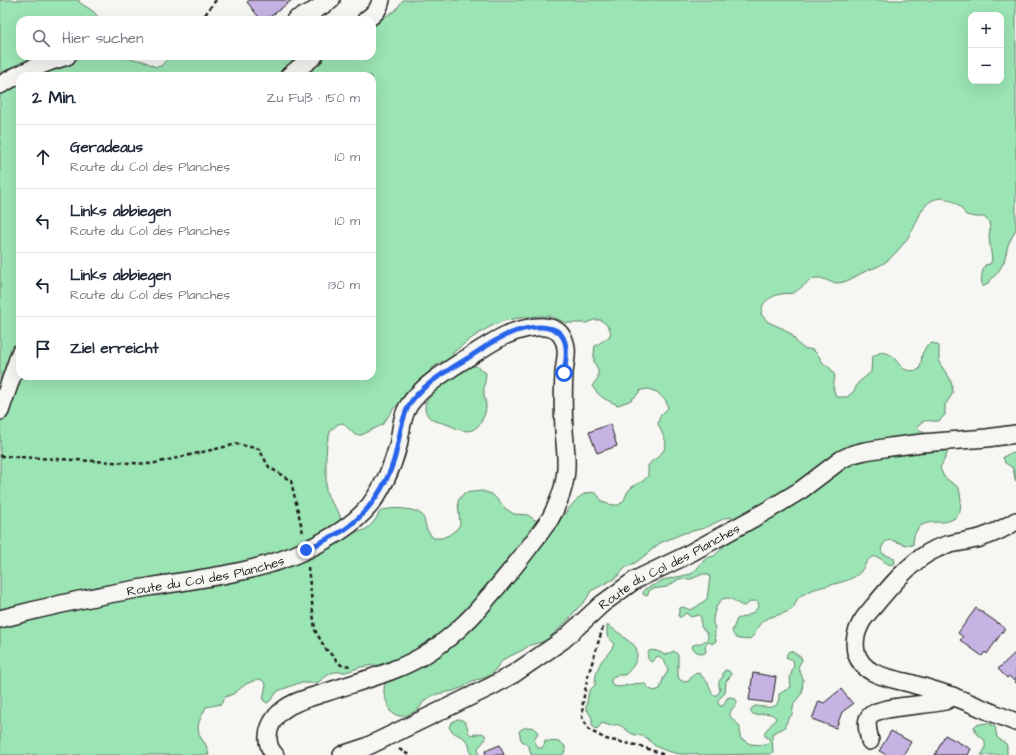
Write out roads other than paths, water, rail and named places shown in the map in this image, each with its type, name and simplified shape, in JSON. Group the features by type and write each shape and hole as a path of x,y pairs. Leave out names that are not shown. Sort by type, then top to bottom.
{"street":[{"path":"304,16 331,0"},
{"path":"371,16 380,7 381,0"},
{"path":"23,72 51,60"},
{"path":"294,72 309,60"},
{"path":"0,85 16,76"},
{"name":"Route du Col des Planches","path":"0,619 108,594 222,576 253,569 293,556 306,550 344,529 356,520 369,506 389,474 398,444 400,430 408,406 416,396 431,383 486,346 505,336 535,327 552,328 560,333 567,350 564,373 563,411 566,464 562,492 550,519 506,576 467,622 429,652 394,670 297,702 282,710 268,729 270,748 275,755"},
{"path":"0,411 16,365"},
{"name":"Route du Col des Planches","path":"342,755 366,747 492,686 515,673 563,640 602,604 635,580 683,557 770,509 801,490 842,459 852,454 922,443 987,438 1016,434"},
{"path":"1016,521 980,538 938,547 915,562 886,592 860,624 855,642 855,649 861,664 877,674 953,696 1016,722"},
{"path":"870,742 867,723 871,714 891,708 938,703 953,696"}]}
